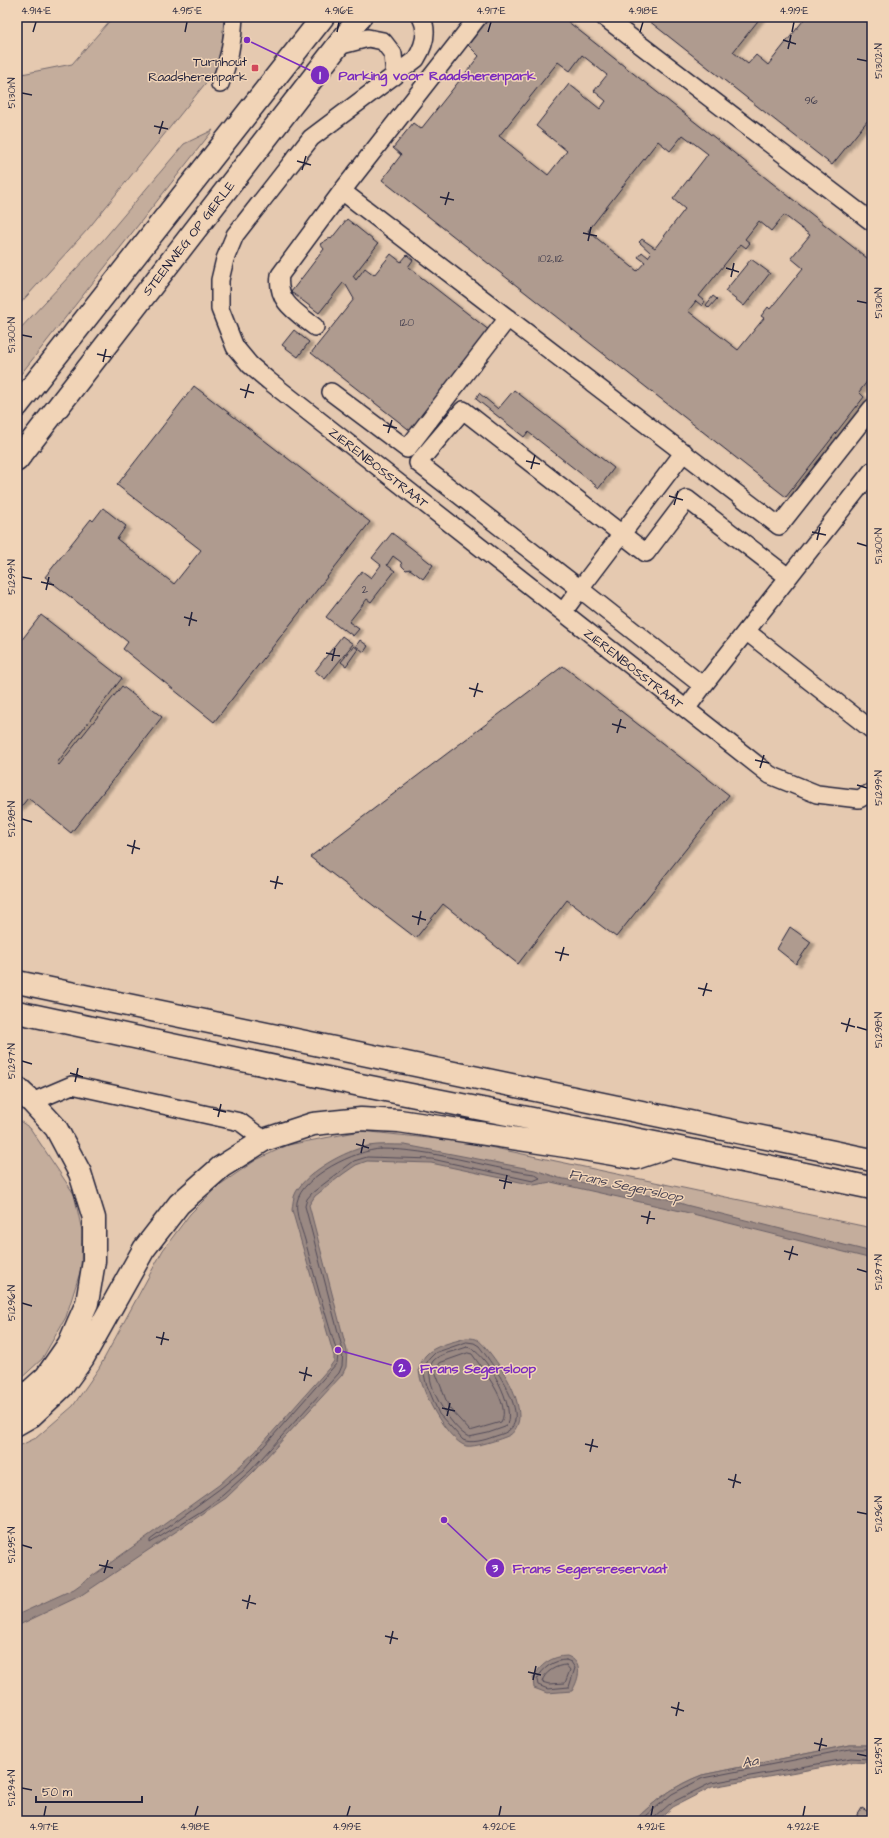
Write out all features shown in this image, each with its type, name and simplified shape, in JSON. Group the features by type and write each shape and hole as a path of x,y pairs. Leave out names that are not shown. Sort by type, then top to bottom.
{"main road":[{"path":"17,406 323,17"},
{"name":"STEENWEG OP GIERLE","path":"17,460 360,17"},
{"path":"17,982 872,1160"},
{"path":"17,1012 353,1083 872,1188"},
{"path":"17,1403 46,1377 69,1344 87,1303 94,1261 94,1218 80,1173 56,1128 25,1095"},
{"path":"17,1424 31,1416 62,1387 84,1358 144,1249 179,1204 221,1167 264,1140 313,1124 361,1120 399,1121 636,1158 670,1146"}],"street":[{"path":"220,84 228,64 234,36 234,17"},
{"name":"ZIERENBOSSTRAAT","path":"421,17 425,24 426,32 421,51 412,63 311,138 235,236 225,259 220,280 220,309 235,347 250,364 770,775 817,794 859,799 872,792"},
{"path":"315,327 288,305 281,296 279,284 280,275 342,191 478,17"},
{"path":"604,17 872,221"},
{"path":"338,46 368,38 383,41 393,54 396,76"},
{"path":"342,191 779,526 872,408"},
{"path":"331,392 407,449 508,318"},
{"path":"402,484 463,410 646,553 687,499 788,577"},
{"path":"563,612 684,452"},
{"path":"418,463 703,686"},
{"path":"686,708 872,471"},
{"path":"746,631 872,730"},
{"path":"25,1095 72,1085 240,1122 264,1140"}],"shaded area":[{"path":"113,17 224,17 221,64 88,229 17,307 17,75 72,64"},
{"path":"213,130 17,379 17,332 103,240 184,144"},
{"path":"17,1119 30,1128 74,1194 82,1231 81,1269 66,1317 42,1359 17,1382"},
{"path":"361,1131 466,1142 872,1228 872,1745 849,1745 702,1775 665,1794 634,1821 220,1821 170,1818 138,1821 17,1821 17,1447 36,1438 73,1406 99,1368 163,1250 190,1214 218,1186 256,1160 288,1145"}],"water":[{"path":"373,1145 405,1145 535,1170 559,1178 668,1199 686,1205 872,1252 872,1259 685,1212 551,1182 534,1185 431,1163 367,1161 356,1165 315,1196 309,1205 347,1351 346,1367 342,1375 253,1472 226,1498 80,1596 17,1626 17,1615 74,1589 219,1485 255,1452 329,1368 334,1361 334,1356 292,1210 294,1196 309,1177 338,1157"},
{"path":"466,1338 480,1341 499,1365 511,1386 518,1408 519,1417 514,1432 510,1435 475,1446 466,1446 458,1442 450,1434 435,1413 429,1401 420,1379 419,1370 423,1359 429,1352 444,1344"},
{"path":"561,1656 567,1656 576,1662 578,1667 577,1681 572,1691 547,1693 534,1688 533,1679 542,1666 547,1662"},
{"path":"849,1745 872,1745 872,1763 852,1762 712,1787 673,1807 657,1821 634,1821 665,1794 702,1775"},
{"path":"170,1818 215,1820 220,1821 138,1821"}],"building":[{"path":"490,17 562,17 872,262 872,375 859,392 864,397 786,497 382,180 401,155 393,148 413,123 421,129 479,56 468,45","holes":["582,55 607,75 594,91 606,101 600,109 569,84 536,126 567,151 548,175 499,136 558,62 570,71","683,135 708,154 673,199 685,209 655,248 642,239 639,242 651,253 648,257 642,252 638,257 645,262 637,271 588,231 658,141 670,151","784,215 810,235 791,258 803,268 770,309 768,307 761,316 764,318 738,350 688,311 696,301 702,306 705,301 699,296 741,244 746,248 750,243 745,239 759,221 771,231"]},
{"path":"644,17 761,17 733,52 748,64 756,55 768,65 806,17 872,17 872,115 832,165"},
{"path":"347,219 378,244 353,276 356,280 365,268 374,275 391,254 401,262 407,255 413,260 408,267 490,331 412,432 311,353 354,299 346,285 343,283 319,313 291,292 324,249 320,244 330,238 331,239"},
{"path":"751,259 770,273 744,306 725,291"},
{"path":"713,296 717,299 709,308 706,305"},
{"path":"294,330 309,342 298,357 282,345"},
{"path":"194,386 370,522 214,722 123,649 128,642 45,577 91,519 93,521 103,508 126,526 117,539 174,584 201,550 117,485"},
{"path":"514,390 614,468 599,488 528,432 524,437 476,399 479,393 498,409"},
{"path":"392,533 433,565 423,579 410,569 406,570 402,566 401,562 393,556 387,565 395,571 371,602 367,599 349,622 359,629 353,636 326,617 362,571 371,578 381,565 372,558"},
{"path":"41,615 122,678 57,763 59,765 122,686 162,717 71,833 28,798 20,808 17,806 17,646"},
{"path":"342,636 353,644 325,679 315,671"},
{"path":"360,640 368,646 364,652 356,646"},
{"path":"354,646 358,649 346,666 341,662"},
{"path":"563,666 729,795 616,937 567,900 518,964 443,904 416,938 310,857"},
{"path":"790,927 811,942 796,964 777,949"},
{"path":"862,1808 872,1814 872,1821 854,1821"}],"place":[{"name":"Parking voor Raadsherenpark","path":"247,40"},
{"name":"Turnhout Raadsherenpark","path":"255,68"},
{"name":"Frans Segersloop","path":"338,1350"},
{"name":"Frans Segersreservaat","path":"444,1520"}],"water label":[{"name":"Aa","path":"750,1761"}]}
